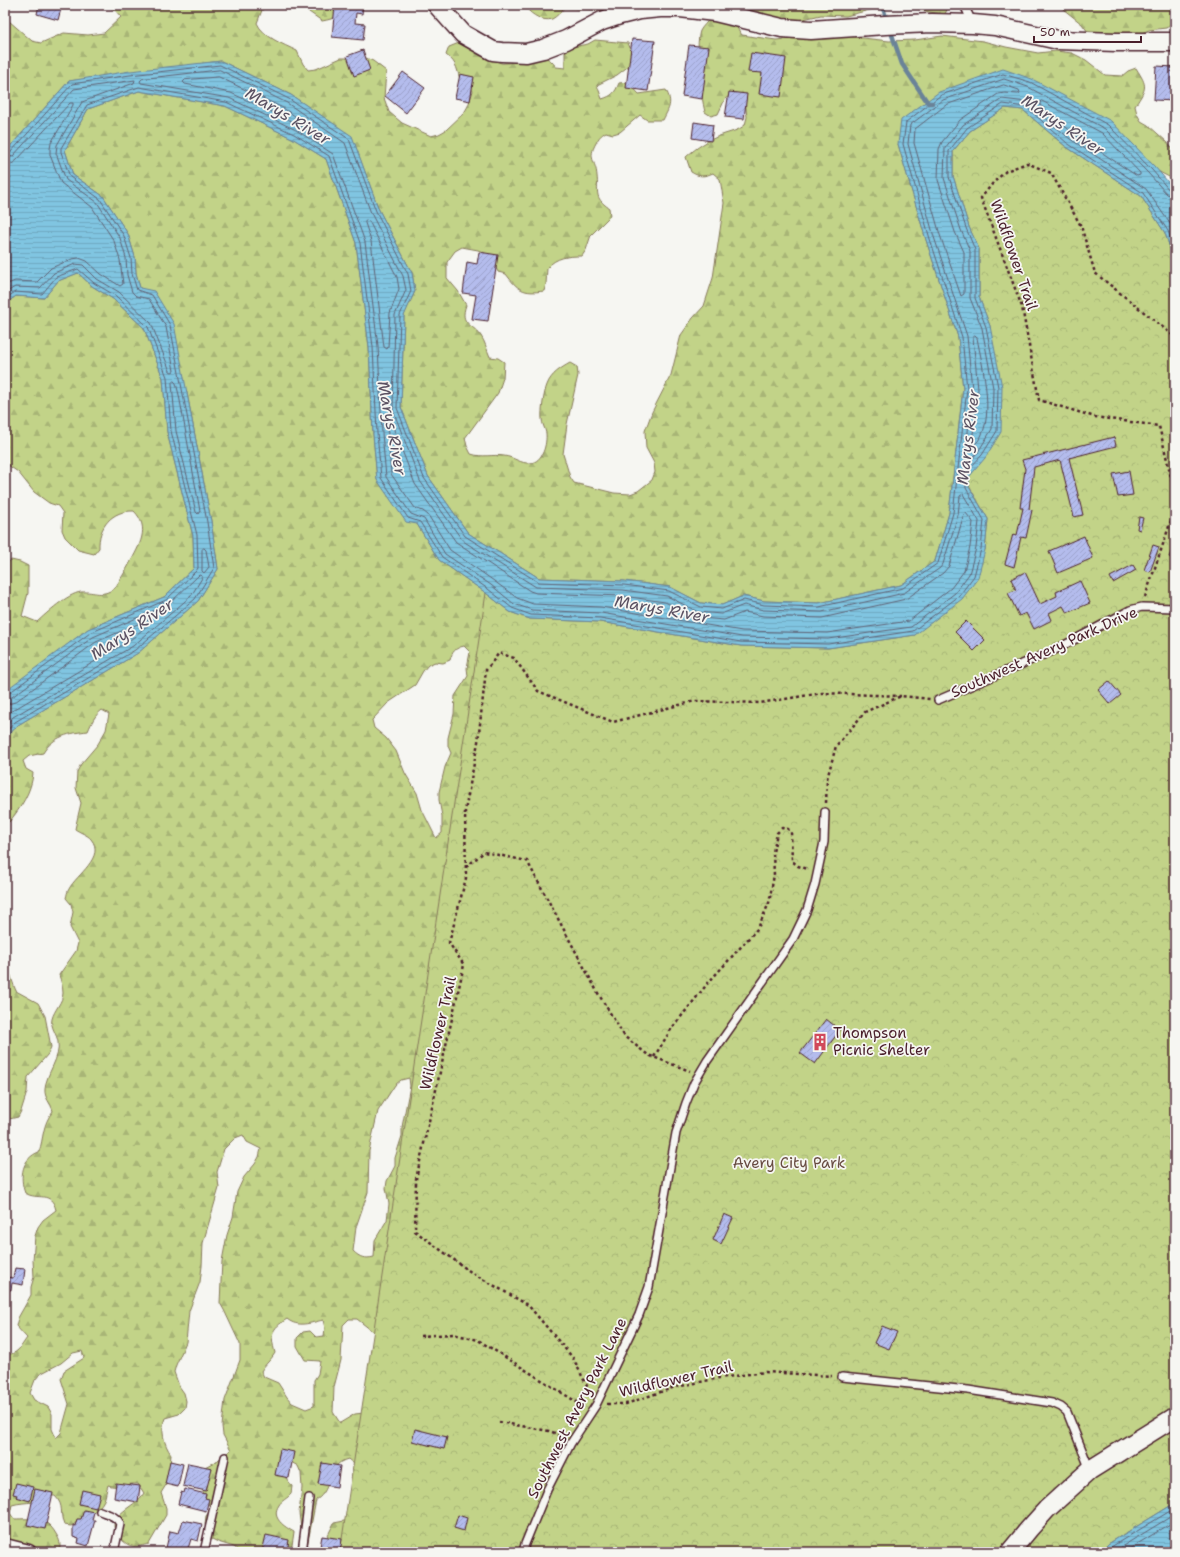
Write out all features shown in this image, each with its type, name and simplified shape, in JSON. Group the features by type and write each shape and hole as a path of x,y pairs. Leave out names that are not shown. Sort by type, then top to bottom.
{"street":[{"path":"438,5 463,34 493,51 526,53 566,40 596,24 620,15 640,10 660,8 680,8 715,12 782,28 811,30 908,24 973,24 995,26 1058,40 1175,42"},
{"path":"1010,1552 1048,1509 1090,1470 1175,1418"},
{"path":"5,1546 29,1552"}],"lane":[{"path":"964,5 973,24"},
{"name":"Southwest Avery Park Drive","path":"938,700 1055,650 1130,610 1142,607 1175,608"},
{"name":"Southwest Avery Park Lane","path":"523,1552 547,1490 574,1439 596,1405 640,1315 649,1287 676,1133 686,1103 699,1075 732,1023 747,1006 793,939 807,910 818,871 824,842 825,812"},
{"path":"842,1377 968,1390 1052,1403 1061,1407 1067,1412 1090,1470"},
{"path":"204,1552 225,1457"},
{"path":"302,1552 309,1498"},
{"path":"100,1511 118,1520 120,1524 114,1552"}],"path":[{"name":"Wildflower Trail","path":"1142,607 1174,512 1175,494 1159,426 1095,417 1039,400 1022,307 981,198 993,183 1006,171 1027,163 1051,172 1080,226 1095,273 1175,337"},
{"name":"Wildflower Trail","path":"842,1377 765,1372 719,1378 672,1388 626,1404 596,1405 573,1358 528,1305 472,1273 415,1231 416,1179 464,965 449,943 466,878 465,811 478,742 486,670 499,653 514,658 538,691 613,722 695,701 760,703 822,693 901,696"},
{"path":"825,812 827,779 836,746 865,712 901,696 938,700"},
{"path":"654,1058 672,1028 708,984 758,928 769,903 774,875 773,852 777,833 782,828 788,829 791,832 792,862 804,868 818,871"},
{"path":"466,867 484,852 527,861 599,996 625,1037 648,1055 699,1075"},
{"path":"420,1336 453,1334 478,1340 592,1412"},
{"path":"499,1422 549,1431 574,1439"}],"green space":[{"path":"106,5 264,5 257,23 260,28 274,40 297,51 303,64 308,70 316,69 341,58 366,58 373,61 386,71 384,98 389,112 402,123 431,136 446,130 464,113 473,91 468,83 461,83 455,64 446,55 449,47 464,41 494,53 496,61 502,63 539,57 551,61 556,67 565,68 565,51 572,47 588,44 595,40 628,43 631,50 630,65 617,75 597,85 602,99 613,94 619,83 628,82 639,94 666,90 670,102 663,120 647,120 640,115 620,132 613,134 606,132 600,136 593,148 592,156 596,171 598,194 601,201 609,208 610,216 591,235 586,250 582,256 572,256 554,261 547,268 544,291 537,292 522,290 514,284 506,274 498,272 491,258 478,250 462,247 455,251 447,262 447,278 458,291 466,305 464,312 465,320 481,336 490,357 498,358 504,362 503,378 498,393 465,438 471,454 480,456 504,456 527,463 534,462 538,459 543,452 546,442 546,433 542,423 542,416 546,388 554,375 570,363 577,367 578,375 567,424 563,454 570,477 574,483 614,493 630,494 638,491 652,480 655,472 654,463 646,448 645,431 652,412 671,375 681,335 704,306 713,278 724,203 720,179 713,173 702,176 691,172 686,157 707,142 742,127 745,125 747,117 745,101 731,95 725,99 718,114 711,116 705,112 699,71 698,47 700,31 710,19 733,22 742,35 776,40 811,36 819,33 889,41 915,40 942,36 983,41 1038,53 1056,51 1072,53 1086,60 1105,75 1122,76 1128,71 1136,68 1144,83 1144,91 1135,106 1137,114 1141,121 1148,125 1167,142 1175,152 1175,180 1134,159 898,144 926,240 958,337 963,389 949,513 935,561 901,585 819,603 764,601 743,596 722,605 701,603 670,587 624,581 539,578 468,533 428,476 401,407 404,315 415,291 412,273 379,210 352,137 291,95 221,61 69,81 5,152 5,20 9,21 32,41 41,43 64,33 88,35 104,33 121,17 115,10"},
{"path":"305,5 354,5 339,16 322,21 309,12"},
{"path":"503,5 659,5 619,11 564,8 552,19 545,20 531,13 526,8"},
{"path":"719,5 906,5 885,6 846,16 821,15 790,22"},
{"path":"906,5 949,5 945,14 929,12"},
{"path":"1058,5 1175,5 1175,23 1166,28 1149,30 1134,36 1091,36 1082,24"},
{"name":"Avery City Park","path":"139,91 225,106 292,138 326,159 356,243 369,347 373,434 377,480 417,524 439,560 510,612 915,635 1175,235 1175,1518 1133,1552 369,1552 323,1545 334,1523 349,1520 354,1464 348,1459 336,1466 325,1490 316,1500 306,1552 300,1552 302,1536 299,1513 302,1488 301,1473 298,1466 291,1462 283,1474 292,1486 291,1494 280,1504 276,1514 277,1518 283,1525 294,1532 291,1552 241,1552 234,1547 218,1542 212,1539 207,1532 205,1524 206,1516 211,1509 202,1489 201,1473 203,1468 218,1460 231,1450 223,1435 222,1426 225,1400 240,1360 240,1344 220,1303 222,1261 227,1235 233,1217 237,1192 244,1177 259,1157 261,1149 247,1142 243,1135 235,1138 224,1149 217,1172 219,1188 203,1243 200,1282 189,1311 186,1342 174,1372 179,1386 184,1393 186,1401 185,1408 179,1414 165,1418 163,1427 166,1446 171,1454 169,1480 161,1493 166,1508 166,1515 149,1544 131,1546 121,1539 115,1531 114,1524 121,1513 140,1499 144,1493 138,1484 119,1486 108,1485 102,1504 89,1515 71,1526 64,1525 60,1503 55,1496 49,1496 33,1502 12,1505 10,1513 14,1519 38,1520 48,1524 58,1538 60,1545 59,1552 5,1552 5,1354 16,1352 27,1338 16,1326 18,1318 31,1295 31,1287 34,1277 33,1260 35,1236 38,1227 43,1220 56,1210 51,1200 25,1193 22,1175 26,1163 33,1155 39,1152 45,1126 53,1111 45,1092 46,1083 58,1048 58,1042 52,1025 52,1019 63,996 63,989 59,975 76,951 78,943 70,927 73,912 71,904 66,898 67,892 88,866 95,852 95,846 91,839 75,829 81,803 76,788 77,772 81,764 98,744 106,730 109,714 102,710 95,717 88,731 62,736 47,747 43,753 29,756 23,761 26,769 33,773 32,780 25,799 9,822 5,820 5,739 18,725 138,653 198,601 218,569 211,521 187,393 140,288 136,273 135,257 128,234 103,196 73,175 65,150 88,109","holes":["464,646 470,652 467,668 468,676 455,696 454,714 448,738 448,746 451,753 445,767 439,792 442,816 442,833 436,838 422,810 417,793 405,773 396,751 386,738 374,728 372,720 388,703 415,685 428,665 435,662 443,663 450,660 454,651","409,1078 410,1086 402,1127 402,1136 395,1158 395,1166 387,1181 386,1188 389,1204 387,1220 375,1240 374,1257 368,1258 358,1255 353,1251 356,1227 368,1192 369,1151 378,1111 395,1085 401,1080","287,1319 291,1322 300,1324 323,1320 325,1328 324,1336 316,1337 310,1331 303,1332 297,1338 297,1346 305,1360 320,1361 318,1374 314,1380 314,1406 306,1409 292,1403 278,1383 264,1377 261,1371 275,1353 272,1337 278,1326","349,1319 357,1319 376,1334 364,1413 355,1414 340,1423 333,1412 334,1387 341,1360 343,1325","82,1351 84,1358 64,1371 61,1379 69,1404 61,1433 56,1438 52,1429 52,1414 48,1407 34,1400 30,1393 35,1380 40,1374 61,1363 73,1353"]},
{"name":"Avery City Park","path":"1005,108 1023,110 1065,146 1141,196 1165,233 1175,263 1175,1503 1108,1544 1100,1552 340,1552 486,593 510,612 530,619 600,622 741,646 828,648 915,635 985,550 988,519 969,486 969,477 972,472 990,326 979,297 979,249 969,227 953,176 953,151 970,131"},
{"path":"78,273 92,286 113,299 144,328 163,378 167,432 193,536 194,568 164,597 88,629 5,692 5,565 11,560 28,566 28,593 22,616 37,622 58,604 76,593 106,593 115,588 140,544 142,537 143,530 139,517 134,511 126,511 119,513 108,521 101,533 99,548 94,554 78,550 65,537 62,530 63,513 58,506 49,503 34,492 18,472 5,463 5,304 16,296 44,298 58,281"},
{"path":"5,944 9,968 16,991 38,1003 45,1016 51,1047 48,1054 28,1077 27,1092 18,1117 5,1120"}],"water":[{"name":"Marys River","path":"221,61 291,95 352,136 379,210 412,273 415,291 404,316 401,407 428,476 468,533 539,578 624,581 670,587 701,603 722,605 743,596 764,601 819,603 901,585 935,561 949,513 963,389 958,337 926,240 898,144 901,120 939,92 1003,69 1032,79 1111,121 1175,190 1175,263 1165,233 1141,196 1065,146 1023,110 1005,108 970,131 953,151 953,176 969,227 979,249 979,297 990,326 1002,387 1001,432 985,458 969,477 969,487 988,519 985,550 978,578 962,599 915,635 828,648 741,646 600,622 530,619 510,612 439,560 417,524 406,522 377,480 373,434 369,347 356,243 326,159 292,138 225,106 139,91 88,109 65,150 73,175 103,196 128,234 135,257 136,273 140,288 154,291 174,324 211,521 218,569 198,601 138,653 18,725 5,739 6,690 88,629 164,597 194,568 193,536 167,432 163,378 144,328 113,299 92,286 78,273 58,281 44,298 16,296 5,304 5,152 69,81 130,71"},
{"path":"1175,1503 1175,1552 1100,1552 1108,1544"}],"building":[{"path":"39,5 62,5 58,20 37,14"},
{"path":"335,5 363,5 362,14 356,13 355,23 365,24 363,40 332,37"},
{"path":"632,39 655,41 648,91 626,88"},
{"path":"689,45 709,47 702,99 682,96"},
{"path":"363,50 370,70 354,76 347,56"},
{"path":"751,53 786,58 781,97 759,94 762,73 748,72"},
{"path":"1156,66 1175,67 1175,101 1154,100"},
{"path":"403,72 425,88 406,113 385,96"},
{"path":"460,74 474,77 470,101 455,98"},
{"path":"729,92 747,94 744,119 725,117"},
{"path":"694,122 713,125 711,141 692,138"},
{"path":"479,252 498,255 488,321 472,319 476,295 463,293 467,262 477,264"},
{"path":"1114,437 1116,446 1069,458 1083,515 1074,517 1060,460 1034,467 1029,509 1032,510 1026,538 1021,537 1014,567 1005,564 1013,534 1017,535 1023,508 1020,508 1025,469 1022,460"},
{"path":"1129,471 1133,495 1118,497 1113,474"},
{"path":"1139,517 1143,518 1140,530 1137,529"},
{"path":"1084,536 1093,558 1058,573 1049,551"},
{"path":"1153,545 1159,547 1150,572 1144,570"},
{"path":"1175,545 1175,559 1169,557"},
{"path":"1133,565 1136,570 1113,583 1110,577"},
{"path":"1025,572 1040,604 1057,596 1056,592 1080,581 1090,603 1067,613 1063,606 1049,613 1052,620 1034,629 1026,613 1019,616 1008,593 1016,590 1011,579"},
{"path":"966,621 985,640 974,651 955,632"},
{"path":"1109,681 1121,695 1110,704 1098,690"},
{"name":"Thompson Picnic Shelter","path":"826,1019 840,1030 815,1064 800,1053"},
{"path":"724,1214 733,1218 721,1244 713,1240"},
{"path":"15,1268 25,1269 23,1285 12,1283 11,1290 6,1289 5,1294 5,1271 7,1271 7,1277 13,1278"},
{"path":"882,1326 897,1332 889,1349 874,1343"},
{"path":"415,1429 447,1437 444,1449 412,1441"},
{"path":"280,1449 294,1452 289,1478 275,1475"},
{"path":"170,1461 183,1464 178,1487 165,1484"},
{"path":"188,1463 212,1468 206,1491 183,1486"},
{"path":"322,1463 340,1466 337,1487 318,1484"},
{"path":"16,1483 33,1487 30,1501 16,1497 17,1495 13,1494"},
{"path":"116,1483 140,1486 138,1502 114,1498"},
{"path":"35,1489 53,1493 45,1529 27,1525"},
{"path":"185,1489 206,1494 205,1498 209,1499 206,1511 178,1504 181,1492 184,1493"},
{"path":"82,1490 100,1494 96,1508 79,1504"},
{"path":"84,1510 94,1512 92,1520 95,1520 88,1546 78,1543 79,1539 73,1537 73,1525 75,1526 77,1519 81,1519"},
{"path":"458,1515 467,1518 464,1531 454,1528"},
{"path":"183,1520 202,1524 198,1541 191,1539 187,1552 165,1552 170,1531 179,1533"},
{"path":"266,1535 289,1540 287,1552 262,1552"},
{"path":"322,1536 342,1539 340,1552 319,1552"}],"waterway":[{"path":"882,5 887,20"},
{"path":"890,29 902,64 928,103 932,103"}],"place":[{"name":"Thompson Picnic Shelter","path":"820,1042"}]}
